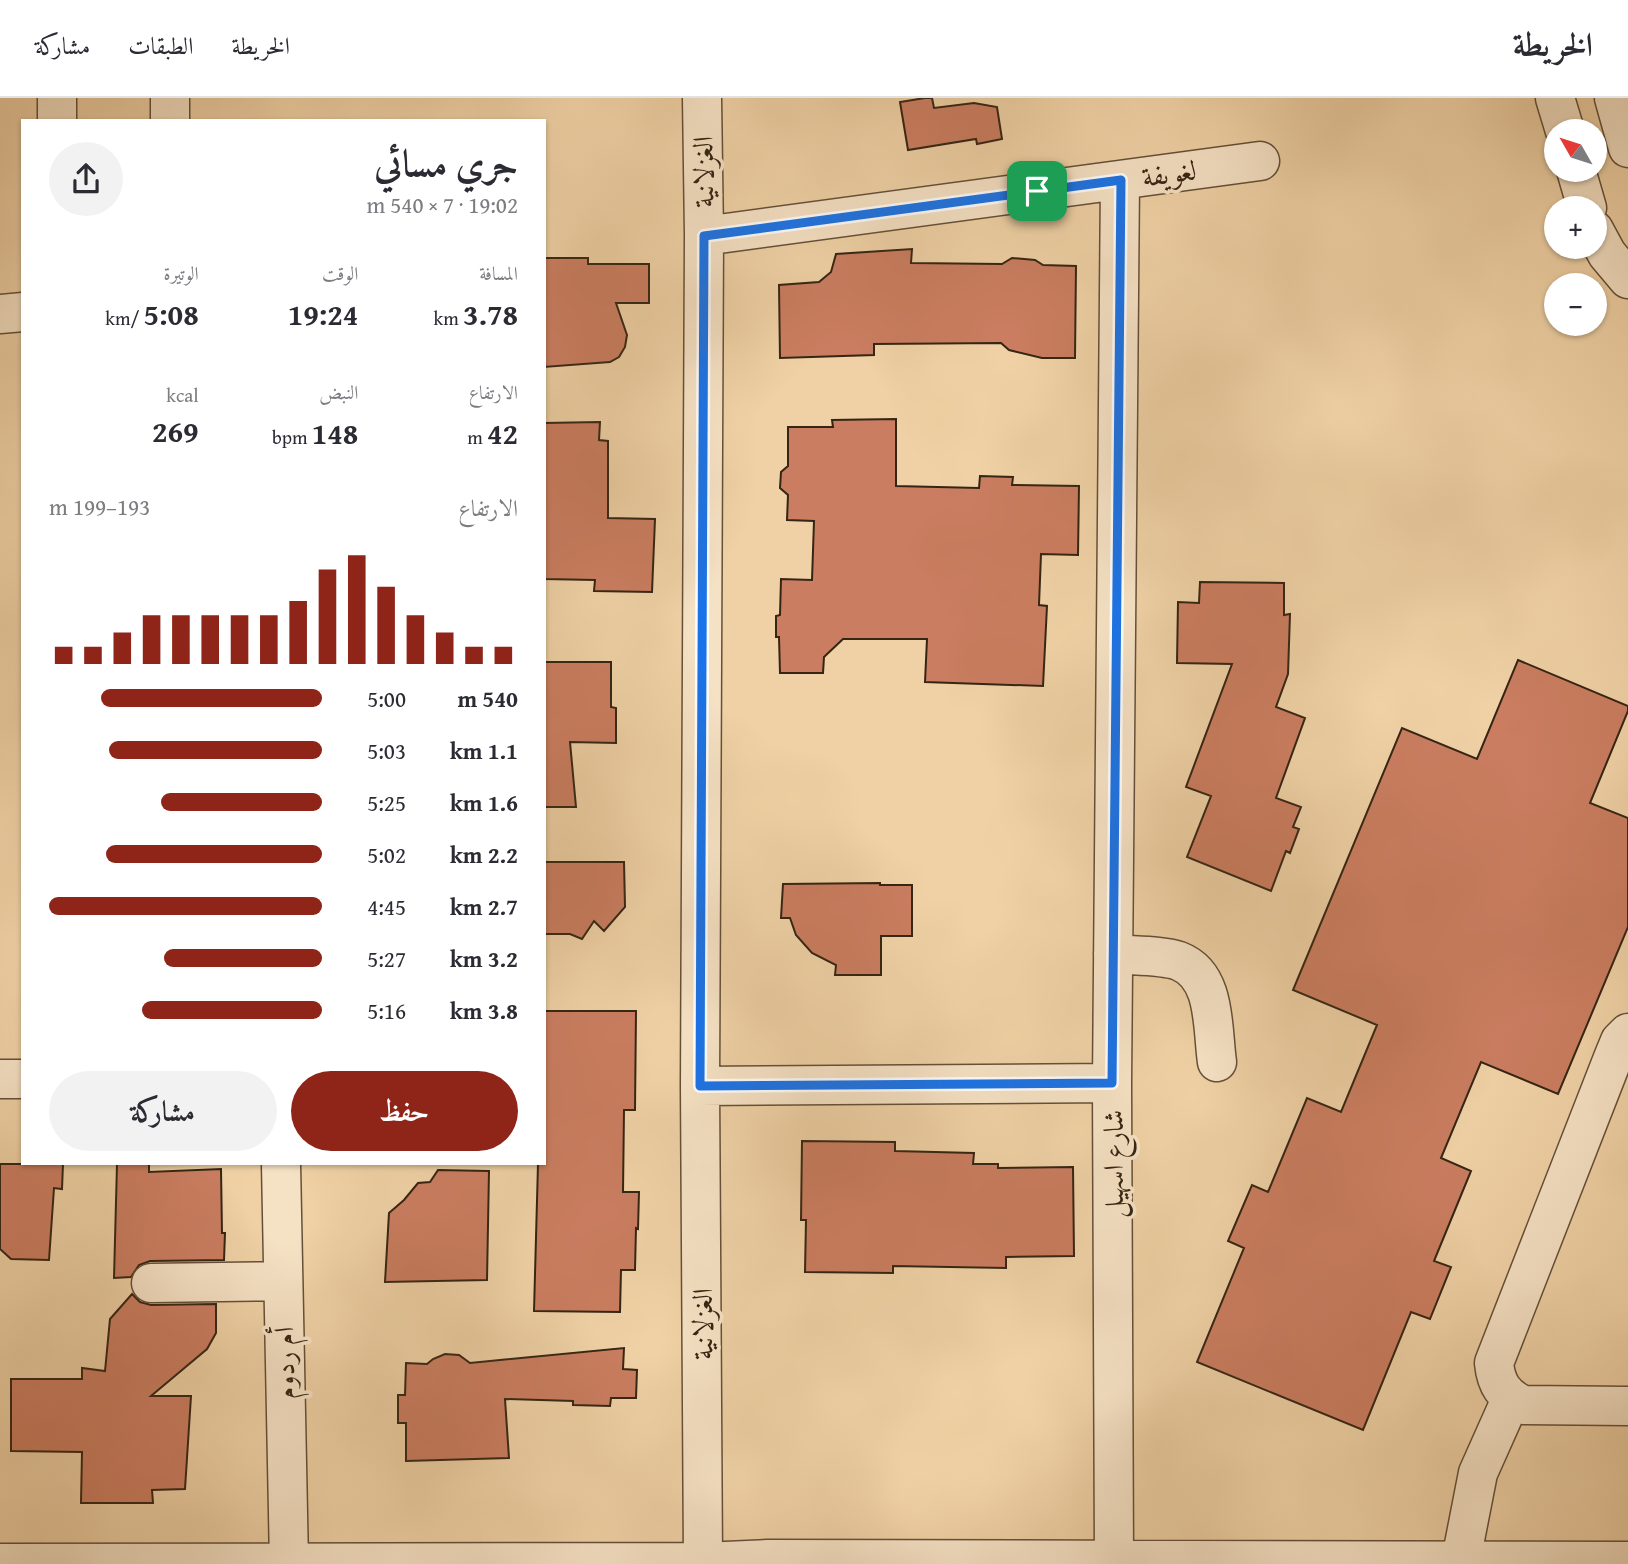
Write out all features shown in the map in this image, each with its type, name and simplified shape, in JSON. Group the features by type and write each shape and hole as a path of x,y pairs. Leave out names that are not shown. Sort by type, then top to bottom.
{"street":[{"path":"57,98 57,119"},
{"path":"170,98 170,119"},
{"name":"الغزلانية","path":"702,98 704,236 700,1086 703,1562"},
{"path":"1555,98 1561,119"},
{"path":"1614,98 1628,148"},
{"name":"لغويفة","path":"704,236 1260,161"},
{"name":"شارع اسهيل","path":"1114,1560 1112,1083 1121,180"},
{"path":"1607,252 1628,279"},
{"path":"0,314 21,312"},
{"path":"1113,954 1177,960 1195,970 1207,988 1217,1062"},
{"path":"1628,1034 1620,1041 1612,1058 1494,1363 1501,1389 1511,1399 1523,1405 1628,1406"},
{"path":"0,1079 21,1079"},
{"path":"700,1086 1112,1083"},
{"path":"0,1096 21,1096"},
{"name":"أم ردوم","path":"281,1165 289,1563"},
{"path":"151,1283 282,1281"},
{"path":"1461,1560 1478,1473 1511,1399"},
{"path":"0,1563 1628,1561"}],"building":[{"path":"932,98 934,108 974,103 997,107 1002,139 977,144 976,139 908,150 900,102"},
{"path":"912,249 911,263 1002,264 1012,258 1035,260 1043,265 1076,266 1075,358 1042,358 1009,350 1001,343 874,344 874,355 780,358 779,285 819,282 831,272 836,254"},
{"path":"546,258 588,258 588,264 649,264 649,303 616,303 627,335 625,347 619,357 610,362 546,367"},
{"path":"896,419 896,486 979,488 980,476 1013,477 1012,485 1079,486 1078,555 1041,554 1039,605 1047,606 1043,686 925,682 927,639 843,639 824,657 823,673 780,673 776,616 780,615 781,579 812,580 814,521 787,520 788,495 780,488 781,472 788,466 788,427 833,427 832,420"},
{"path":"600,422 599,440 608,441 608,518 655,519 652,592 594,591 595,580 546,579 546,423"},
{"path":"1200,582 1284,583 1284,615 1290,614 1288,674 1276,707 1305,718 1276,798 1301,807 1293,827 1299,829 1290,853 1286,851 1271,891 1187,857 1211,796 1186,787 1232,664 1177,663 1178,602 1199,603"},
{"path":"1518,660 1628,706 1590,803 1628,818 1628,927 1558,1094 1481,1062 1441,1158 1471,1171 1434,1261 1451,1267 1430,1319 1411,1312 1363,1430 1197,1362 1244,1248 1228,1241 1252,1185 1268,1192 1307,1098 1341,1112 1377,1025 1293,990 1402,728 1477,759"},
{"path":"546,662 611,662 611,707 616,708 616,743 570,742 576,807 546,807"},
{"path":"546,862 624,862 625,907 604,931 594,921 582,939 570,934 546,934"},
{"path":"783,884 912,885 912,936 881,936 881,975 835,975 836,965 812,953 796,935 790,918 781,918"},
{"path":"546,1011 636,1011 635,1110 624,1110 623,1192 639,1192 635,1270 621,1270 620,1312 534,1311 538,1165 546,1165"},
{"path":"802,1141 895,1142 895,1151 974,1153 973,1164 998,1164 998,1168 1073,1167 1074,1256 1006,1257 1006,1268 893,1266 893,1273 805,1272 806,1220 801,1220"},
{"path":"0,1164 63,1165 62,1189 54,1188 49,1260 11,1259 0,1249"},
{"path":"117,1165 149,1165 149,1172 221,1169 224,1260 150,1261 139,1265 131,1277 114,1278"},
{"path":"438,1170 489,1171 487,1280 385,1282 389,1213 418,1183 430,1182"},
{"path":"132,1294 140,1302 151,1305 216,1304 216,1333 207,1349 151,1396 191,1396 185,1489 152,1490 153,1503 81,1503 82,1452 11,1451 11,1379 82,1379 82,1368 105,1371 110,1319"},
{"path":"624,1348 623,1369 637,1370 636,1398 611,1398 610,1406 573,1405 573,1401 505,1399 509,1458 406,1461 406,1423 398,1423 398,1395 405,1395 406,1363 427,1364 445,1354 459,1355 470,1363"}],"route":[{"path":"1121,180 1112,1083 700,1086 704,236 1037,191 1121,180"}]}
